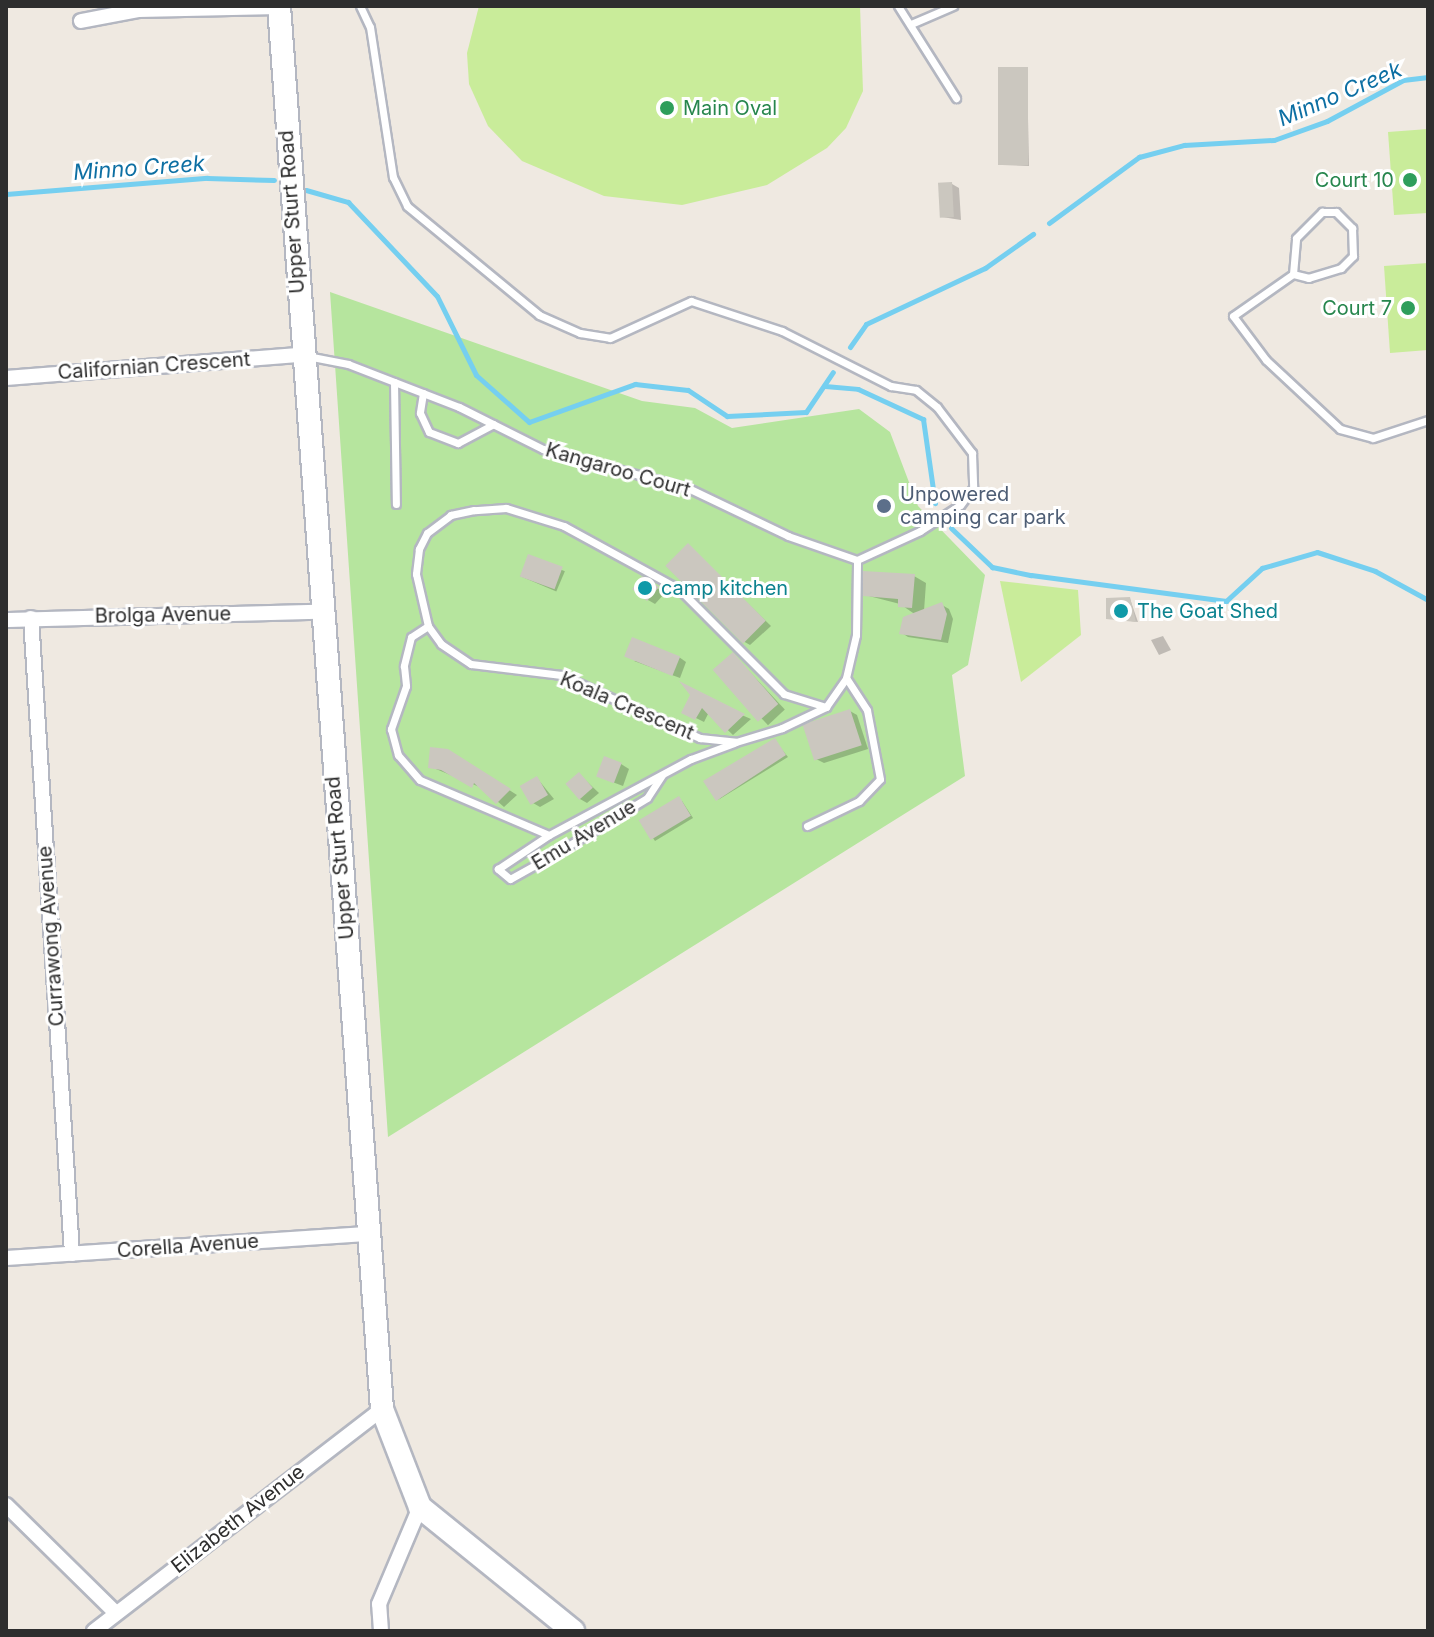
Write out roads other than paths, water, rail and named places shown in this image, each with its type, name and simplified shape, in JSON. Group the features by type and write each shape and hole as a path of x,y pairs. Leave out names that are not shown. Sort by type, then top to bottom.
{"main road":[{"name":"Upper Sturt Road","path":"279,7 301,355 382,1409 420,1507 573,1631"}],"street":[{"path":"81,21 138,10 279,7"},
{"name":"Californian Crescent","path":"6,378 301,355"},
{"name":"Brolga Avenue","path":"6,620 320,612"},
{"name":"Currawong Avenue","path":"31,618 72,1254"},
{"name":"Corella Avenue","path":"6,1258 370,1234"},
{"name":"Elizabeth Avenue","path":"94,1631 382,1409"},
{"path":"6,1505 116,1613"},
{"path":"381,1631 379,1604 420,1507"}],"lane":[{"path":"360,6 370,27 393,177 407,206 539,315 580,333 610,338 691,301 782,331 891,386 916,390 937,407 972,453 973,488 960,505 920,531 857,560 856,635 846,678 826,707 784,694 679,589 564,526 506,508 451,515 427,533 416,574 428,626 411,637 404,666 406,686 391,729 398,755 420,780 549,835"},
{"path":"898,6 956,98"},
{"path":"911,24 953,6"},
{"path":"1293,274 1296,238 1322,212 1336,212 1352,228 1353,256 1341,268 1309,278 1293,274 1233,316 1266,360 1340,429 1373,438 1428,420"},
{"name":"Kangaroo Court","path":"301,355 334,361 423,393 543,449 688,488 812,547 857,560"},
{"path":"394,382 396,504"},
{"path":"423,393 420,413 429,432 458,443 493,424"},
{"name":"Koala Crescent","path":"428,626 441,644 471,664 561,675 700,738 736,742 826,707"},
{"path":"807,826 859,801 880,779 867,710 846,678"},
{"name":"Emu Avenue","path":"662,775 647,798 553,855 510,879 498,869 549,835 662,775 736,742"}],"waterway":[{"name":"Minno Creek","path":"1049,223 1139,157 1184,145 1274,140 1327,121 1403,80 1428,77"},
{"name":"Minno Creek","path":"6,194 207,178 274,180"},
{"name":"Minno Creek","path":"306,190 348,202 437,296 476,375 529,422 635,384 688,390 727,416 806,412 833,372"},
{"name":"Minno Creek","path":"850,347 866,324 985,268 1033,234"},
{"path":"825,386 858,389 923,419 935,503"},
{"path":"951,528 992,567 1031,575 1226,601 1262,568 1317,552 1375,571 1428,600"}],"place":[{"name":"Main Oval","path":"667,108"},
{"name":"Court 10","path":"1410,180"},
{"name":"Court 7","path":"1408,308"},
{"name":"Unpowered camping car park","path":"884,506"},
{"name":"camp kitchen","path":"645,588"},
{"name":"The Goat Shed","path":"1121,611"}]}
